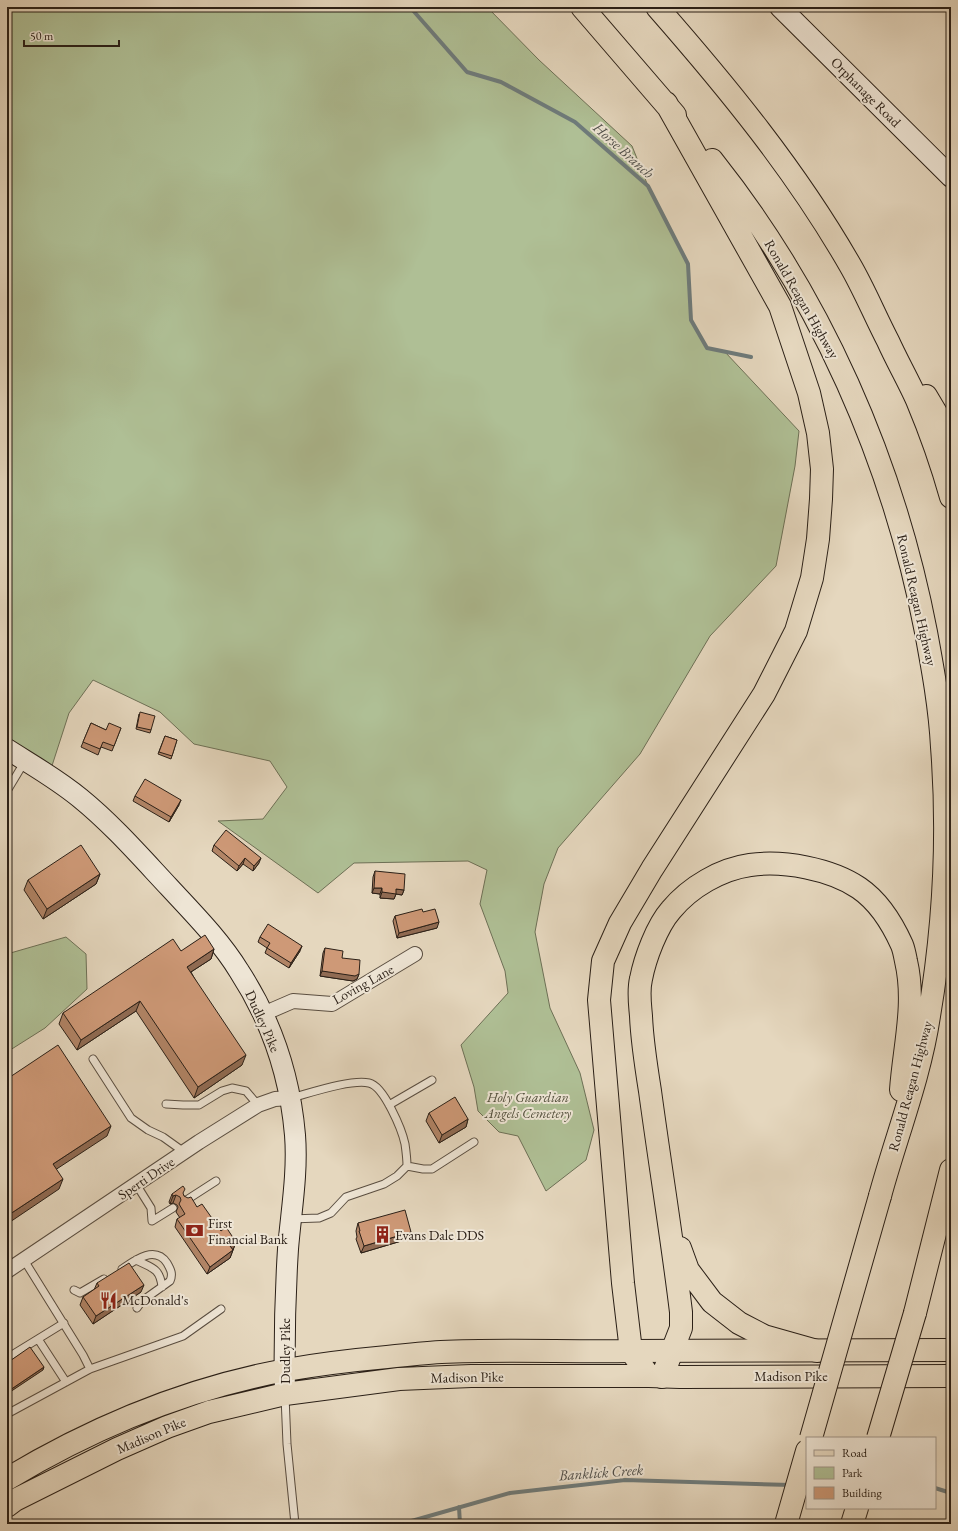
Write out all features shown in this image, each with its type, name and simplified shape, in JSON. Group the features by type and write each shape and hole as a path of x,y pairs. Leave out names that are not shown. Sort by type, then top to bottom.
{"main road":[{"name":"Ronald Reagan Highway","path":"582,7 666,103 718,168 760,228 808,304 853,394 877,454 900,522 920,602 933,672 942,744 946,847 940,940 924,1045 811,1437"},
{"path":"657,7 749,115 817,210 951,438"},
{"path":"666,103 780,306 809,393 818,433 822,469 818,539 812,578 796,631 764,694 620,923 604,962 599,1000 623,1283 631,1352 655,1376 672,1351 681,1328 681,1312 668,1214 643,1046 639,994 640,981 646,958 657,933 670,911 688,893 711,878 750,865 801,866 825,872 860,889 878,906 903,946 908,970 910,995 909,1018 902,1071 897,1137"},
{"path":"851,266 917,400 951,497"},
{"path":"878,1437 915,1313 949,1177"},
{"path":"668,1214 688,1270 712,1302 739,1323 764,1336 817,1350"},
{"path":"915,1313 951,1231"},
{"name":"Madison Pike","path":"7,1479 34,1463 116,1423 178,1399 228,1384 284,1370 342,1361 437,1352 482,1350 631,1352 951,1350"},
{"name":"Madison Pike","path":"7,1506 15,1500 117,1449 167,1427 209,1412 285,1394 399,1379 471,1376 951,1376"},
{"path":"786,1524 806,1454"},
{"path":"852,1524 857,1509"}],"street":[{"name":"Orphanage Road","path":"780,7 951,177"},
{"name":"Dudley Pike","path":"7,749 80,798 108,822 138,854 219,943 239,971 274,1040 287,1082 295,1137 295,1174 285,1312 285,1394"},
{"name":"Loving Lane","path":"262,1014 293,1001 332,1004 415,954"},
{"name":"Sperti Drive","path":"7,1271 184,1152 258,1105 275,1099 290,1098"}],"lane":[{"path":"7,791 26,761"},
{"path":"93,1059 131,1118 148,1130 163,1137 184,1152"},
{"path":"389,1105 432,1080"},
{"path":"290,1098 355,1082 370,1083 380,1090 389,1105 405,1143 407,1166 397,1176 384,1184 346,1197 331,1213 319,1218 291,1219"},
{"path":"166,1104 199,1105 222,1091 232,1088 246,1091 258,1105"},
{"path":"407,1166 432,1169 474,1142"},
{"path":"185,1201 216,1181"},
{"path":"136,1184 151,1208 152,1221 173,1208"},
{"path":"74,1290 80,1293 143,1256 158,1255 164,1259 172,1276 170,1281 142,1301 137,1308"},
{"path":"24,1260 64,1323 90,1369"},
{"path":"136,1260 158,1271 162,1287"},
{"path":"7,1414 90,1369 182,1336 221,1309"},
{"path":"7,1358 64,1323"},
{"path":"38,1339 66,1382"},
{"path":"285,1394 287,1444 295,1524"}],"green space":[{"name":"Holy Guardian Angels Cemetery","path":"7,7 487,7 539,60 632,146 648,186 688,264 691,320 707,348 725,352 799,431 795,466 776,566 710,636 640,754 558,848 544,884 535,932 550,1008 580,1073 594,1130 586,1160 546,1191 518,1136 499,1132 478,1111 474,1087 461,1045 508,993 505,971 480,904 487,870 468,861 354,863 318,893 218,821 263,819 287,787 270,761 194,744 160,712 93,680 69,713 49,775 7,749"},
{"path":"66,937 86,954 87,989 45,1028 7,1052 7,954"}],"building":[{"path":"140,712 155,716 151,730 137,727"},
{"path":"91,723 106,730 109,723 121,728 114,746 103,742 100,749 83,742"},
{"path":"165,736 177,740 172,756 159,752"},
{"path":"145,779 181,800 171,817 135,796"},
{"path":"226,830 261,858 254,866 245,858 239,866 214,845"},
{"path":"81,845 100,874 47,909 28,880"},
{"path":"375,871 405,874 404,890 396,889 396,894 382,892 382,888 374,888"},
{"path":"422,909 423,912 435,909 439,922 399,933 395,916"},
{"path":"268,924 302,946 291,963 267,948 270,943 260,937"},
{"path":"205,935 214,949 187,967 246,1055 198,1087 140,1001 81,1040 63,1013 173,939 181,951"},
{"path":"325,948 343,951 342,958 360,960 359,974 355,976 322,971"},
{"path":"58,1045 111,1126 53,1164 63,1179 7,1216 7,1079"},
{"path":"455,1097 468,1119 442,1135 429,1113"},
{"name":"First Financial Bank","path":"183,1186 185,1189 183,1193 184,1196 188,1198 191,1197 197,1207 202,1204 221,1231 226,1227 236,1242 230,1246 233,1250 210,1267 177,1219 185,1214 179,1204 181,1200 180,1197 176,1195 173,1196 172,1194"},
{"name":"Evans Dale DDS","path":"405,1210 411,1232 364,1246 358,1223"},
{"name":"McDonald's","path":"129,1263 144,1285 96,1316 83,1297 99,1286 97,1283"},
{"path":"30,1347 44,1367 7,1392 7,1363"}],"waterway":[{"name":"Horse Branch","path":"410,7 467,72 501,82 575,122 648,186 688,264 691,320 707,348 751,357"},
{"name":"Banklick Creek","path":"401,1524 510,1493 625,1480 791,1485"},
{"name":"Banklick Creek","path":"936,1488 951,1493"},
{"path":"459,1507 460,1524"}],"place":[{"name":"First Financial Bank","path":"195,1231"},
{"name":"Evans Dale DDS","path":"382,1235"},
{"name":"McDonald's","path":"109,1300"}]}
